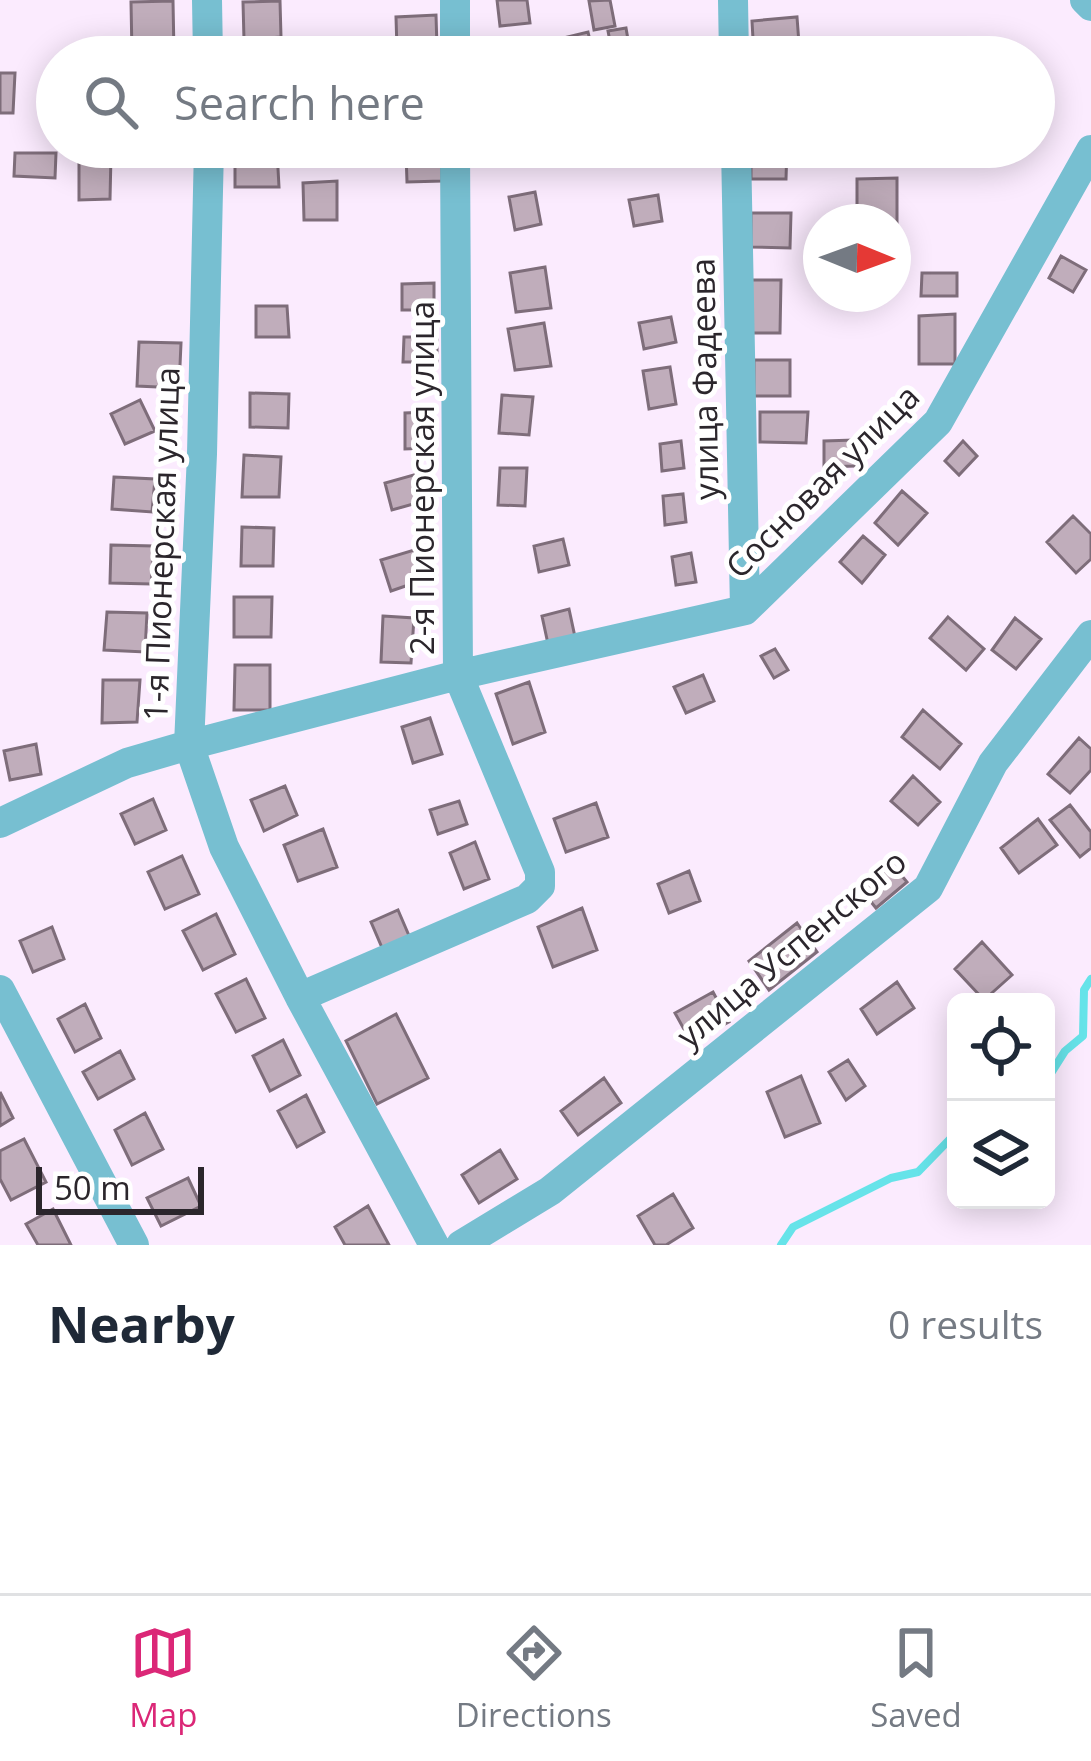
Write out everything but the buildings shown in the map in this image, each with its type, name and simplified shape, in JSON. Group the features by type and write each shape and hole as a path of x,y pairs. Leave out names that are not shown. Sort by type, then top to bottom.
{"street":[{"path":"207,0 208,36"},
{"path":"454,0 455,36"},
{"path":"734,0 734,36"},
{"name":"Сосновая улица","path":"745,610 938,422 1083,176 1091,150"},
{"name":"1-я Пионерская улица","path":"209,168 189,745 224,847 434,1245"},
{"name":"2-я Пионерская улица","path":"300,998 527,899 540,886 539,872 458,675 455,168"},
{"name":"улица Фадеева","path":"736,168 745,610"},
{"path":"0,824 127,763 189,745 458,675 745,610"},
{"name":"улица Успенского","path":"461,1245 550,1191 928,888 993,763 1091,635"},
{"path":"0,990 134,1245"}],"waterway":[{"path":"1055,1067 1083,1036 1084,990 1091,979"},
{"path":"781,1245 793,1227 891,1178 918,1172 947,1142"}]}
